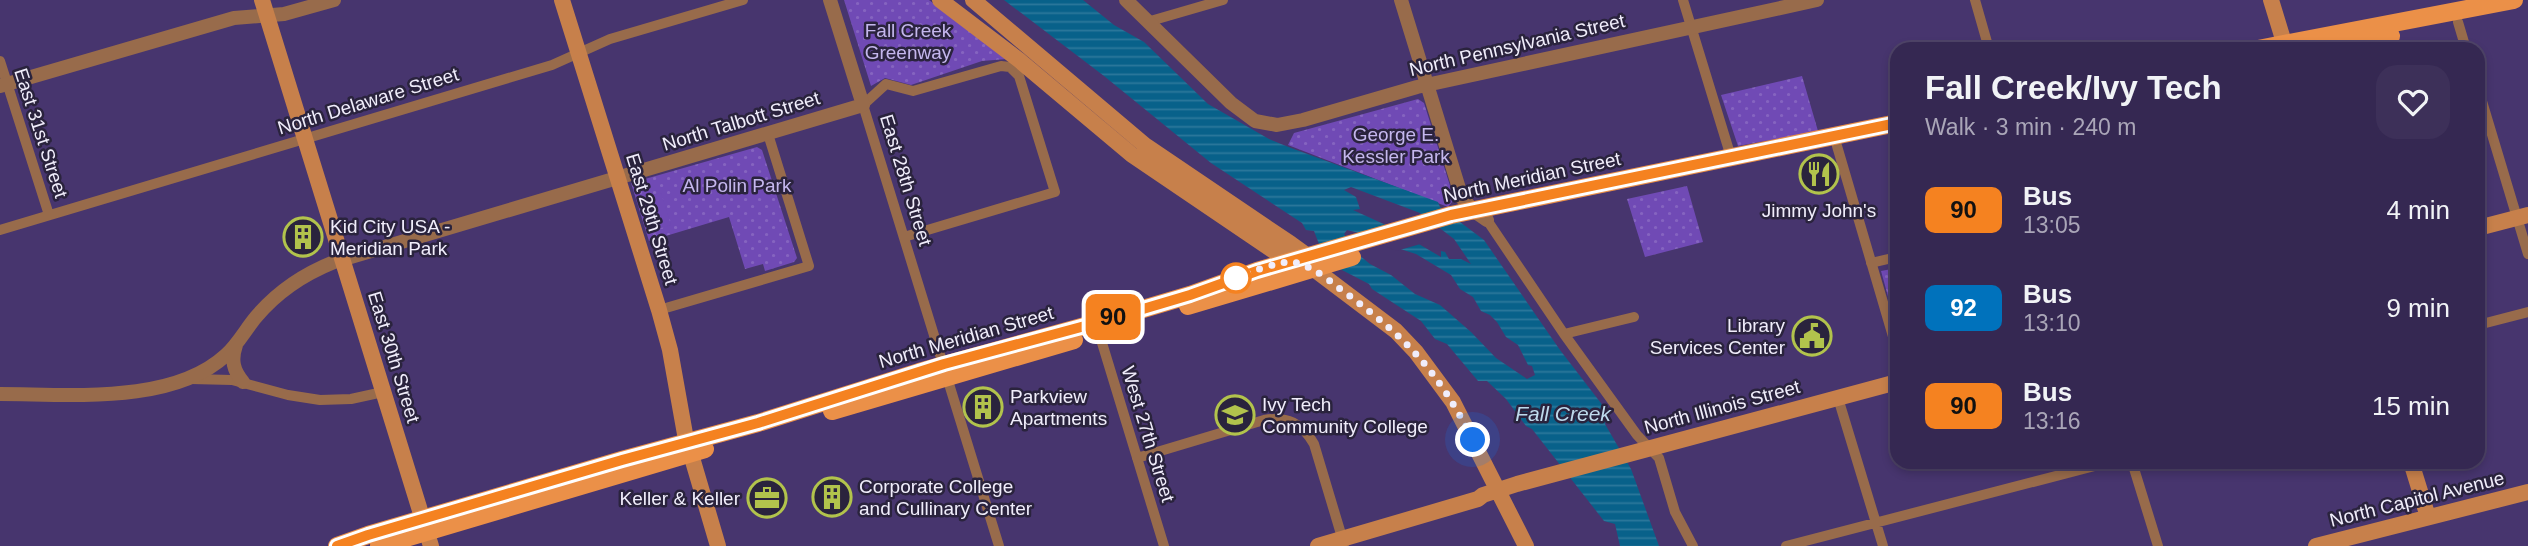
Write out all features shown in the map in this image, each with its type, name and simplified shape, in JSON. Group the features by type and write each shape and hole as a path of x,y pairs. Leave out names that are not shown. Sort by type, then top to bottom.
{"main road":[{"name":"East 29th Street","path":"562,0 659,310 670,350 689,448 718,546"},
{"path":"940,0 1019,60 1132,155 1290,262"},
{"path":"956,0 1007,29"},
{"path":"973,0 1146,146 1319,261 1396,331 1416,352 1454,402 1526,546"},
{"path":"2271,0 2284,42"},
{"path":"2305,42 2514,0"},
{"path":"2360,42 2528,6"},
{"name":"East 30th Street","path":"265,8 426,531"},
{"name":"North Meridian Street","path":"946,371 1099,332 1319,261 1469,218 1731,157 1890,124"},
{"name":"North Meridian Street","path":"1469,218 1544,208 1602,193 1890,135"},
{"path":"2485,226 2523,216"},
{"name":"North Meridian Street","path":"379,546 1290,262 1319,261"},
{"name":"North Illinois Street","path":"1318,546 1343,542 1499,490 1643,449 1890,384"},
{"path":"2413,469 2428,517"},
{"name":"North Capitol Avenue","path":"2316,546 2528,492"},
{"name":"North Meridian Street","path":"337,546 426,531"}],"street":[{"path":"4,85 265,8 284,14 334,0"},
{"name":"North Delaware Street","path":"0,230 552,65 610,39 743,0"},
{"name":"East 28th Street","path":"830,0 999,546"},
{"path":"1126,0 1147,22 1223,0"},
{"path":"1401,0 1469,218 1564,334 1637,435 1643,449 1659,458 1675,512 1693,546"},
{"path":"1683,0 1731,157"},
{"name":"North Pennsylvania Street","path":"1147,22 1231,103 1251,118 1269,125 1288,124 1426,84 1817,0"},
{"path":"1975,0 1987,42"},
{"path":"2458,22 2464,42"},
{"name":"East 31st Street","path":"0,61 4,85 49,215"},
{"name":"North Talbott Street","path":"188,379 214,365 236,345 258,314 286,289 318,268 342,258 863,105 886,84 913,90 1001,66 1013,69 1019,76 1055,192 904,237"},
{"path":"2485,108 2523,216 2528,254"},
{"path":"659,310 809,266 768,134"},
{"path":"1837,146 1890,327"},
{"path":"1871,263 1890,259"},
{"path":"2485,323 2528,312"},
{"path":"1564,334 1634,317"},
{"name":"West 27th Street","path":"1099,332 1164,546"},
{"path":"236,345 234,368 243,382"},
{"path":"0,394 111,393 188,379 243,382 288,395 320,400 351,399 383,392"},
{"path":"1838,398 1883,546"},
{"path":"1137,458 1264,421 1284,418 1292,421 1306,431 1314,444 1343,542"},
{"path":"1786,546 2083,469"},
{"path":"2134,469 2158,546"}],"green space":[{"name":"Fall Creek Greenway","path":"844,0 929,0 1007,59 982,61 911,85 885,78 871,86"},
{"path":"1802,76 1818,131 1738,146 1721,95"},
{"name":"George E. Kessler Park","path":"1418,99 1424,103 1452,192 1452,202 1448,207 1288,145 1294,133"},
{"name":"Al Polin Park","path":"757,147 762,150 797,258 794,262 765,271 763,264 745,269 729,217 649,241 631,183"},
{"path":"1687,186 1703,242 1645,257 1627,199"},
{"path":"661,193 671,225 652,231 642,199"},
{"path":"1890,269 1889,300 1881,271"}],"water":[{"name":"Fall Creek","path":"1004,0 1083,0 1114,25 1144,42 1208,104 1269,139 1438,202 1440,207 1484,240 1560,350 1607,411 1605,424 1631,469 1659,546 1620,546 1615,524 1604,521 1506,399 1487,381 1478,381 1447,344 1435,339 1421,321 1372,289 1369,284 1340,269 1319,244 1314,231 1306,230 1302,223 1211,163 1104,76","holes":["1351,187 1420,213 1454,239 1471,264 1461,259 1449,259 1445,252 1441,251 1441,257 1388,226 1353,210 1360,209 1356,197 1344,190","1347,230 1375,237 1391,246 1416,254 1451,275 1460,289 1473,297 1481,311 1490,315 1506,337 1518,345 1535,375 1527,379 1496,358 1440,305 1415,294 1391,275 1370,264 1359,255 1344,234"]}],"pier":[{"path":"1391,224 1424,243 1396,251 1373,240"}],"bus line":[{"name":"90","path":"337,546 666,447 758,423 1004,346 1096,323 1190,295 1257,271 1451,215 1890,124"}],"place":[{"name":"Jimmy John's","path":"1819,174"},
{"name":"Kid City USA - Meridian Park","path":"303,237"},
{"name":"Library Services Center","path":"1812,336"},
{"name":"Parkview Apartments","path":"983,407"},
{"name":"Ivy Tech Community College","path":"1235,415"},
{"name":"Corporate College and Cullinary Center","path":"832,497"},
{"name":"Keller & Keller","path":"767,498"}],"route":[{"path":"1236,278 1290,262 1314,269 1396,331 1416,352 1454,402 1473,440"}]}
